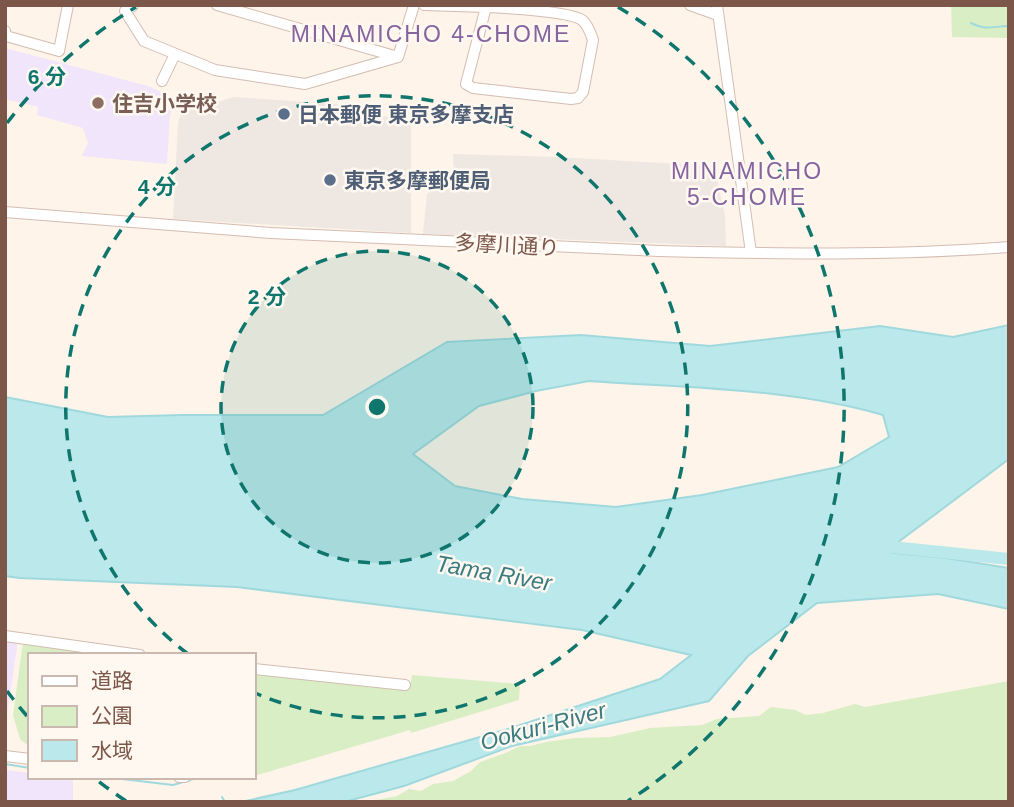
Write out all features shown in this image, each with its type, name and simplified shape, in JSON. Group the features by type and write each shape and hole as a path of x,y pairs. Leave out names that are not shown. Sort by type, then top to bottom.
{"street":[{"path":"5,31 6,36 59,51 68,5"},
{"path":"217,5 398,57"},
{"path":"398,57 414,5"},
{"path":"424,5 519,8 582,20 593,40 583,92 578,98 473,88 466,84 486,7"},
{"path":"690,5 718,10 751,253"},
{"path":"133,6 125,11 144,41 215,70 305,83 398,57"},
{"path":"162,82 175,54"},
{"name":"多摩川通り","path":"5,212 285,234 566,248 751,253 913,252 1009,247"},
{"path":"5,636 124,653"},
{"path":"256,669 405,685"},
{"path":"5,755 28,759"}],"shaded area":[{"name":"住吉小学校","path":"5,48 148,86 176,99 170,115 167,164 82,156 88,143 83,128 37,115 38,107 5,99"},
{"path":"234,97 335,104 411,123 411,233 173,219 178,123 184,103 218,102"},
{"path":"453,154 714,166 725,216 726,246 423,234 427,194 454,173"},
{"path":"5,639 18,641 5,728"},
{"path":"5,770 28,773 28,779 73,779 73,802 5,802"}],"green space":[{"path":"951,5 1009,5 1009,38 952,37"},
{"path":"23,642 92,653 28,653 28,745 20,739 13,715"},
{"path":"256,673 405,682 411,682 412,675 520,684 519,700 411,733 410,730 256,775"},
{"path":"1009,681 1009,802 366,802 397,796 409,789 421,791 433,784 453,781 471,771 480,762 520,746 574,738 610,737 650,728 702,725 717,719 759,716 771,707 795,710 806,715 823,713 855,704 865,707"}],"water":[{"name":"Ookuri-River","path":"1009,325 1009,459 885,552 1009,568 1009,609 938,594 817,603 748,656 709,701 512,746 404,786 344,802 241,802 295,790 508,729 660,679 691,655 582,630 237,587 5,576 5,397 108,417 323,415 447,342 581,335 710,346 880,326 953,337","holes":["589,381 811,399 883,415 889,437 838,467 702,495 616,507 522,499 455,486 413,454 479,406"]}],"waterway":[{"path":"971,23 985,27 1009,26"},
{"name":"Tama River","path":"878,552 892,547 1009,559"},
{"path":"5,764 28,768"},
{"path":"122,779 173,785 193,779"},
{"path":"222,797 225,802"}],"place":[{"name":"住吉小学校","path":"98,103"},
{"name":"日本郵便 東京多摩支店","path":"284,114"},
{"name":"東京多摩郵便局","path":"330,180"}],"district":[{"name":"MINAMICHO 4-CHOME","path":"431,34"},
{"name":"MINAMICHO 5-CHOME","path":"747,184"}]}
